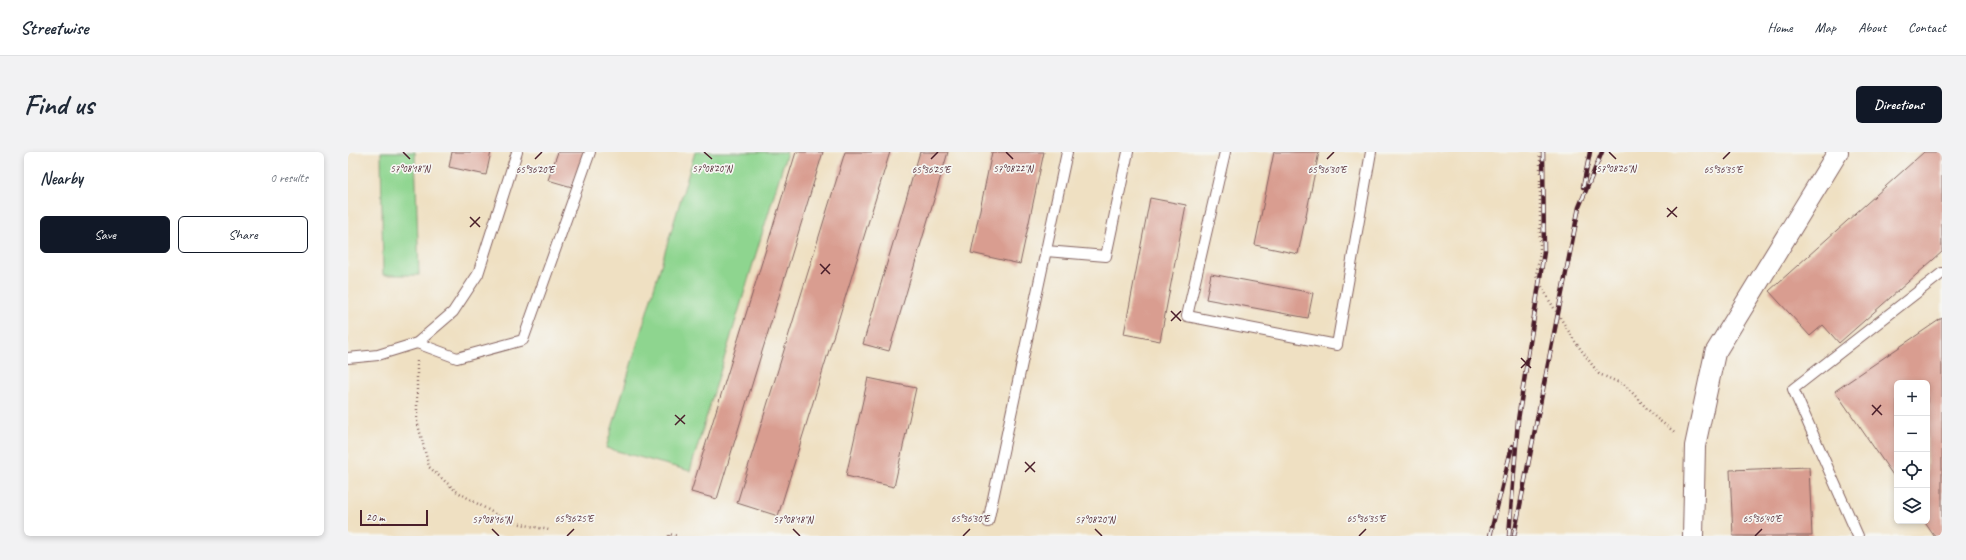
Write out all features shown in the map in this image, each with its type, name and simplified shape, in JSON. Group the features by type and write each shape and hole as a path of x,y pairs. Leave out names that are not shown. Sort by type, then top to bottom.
{"street":[{"path":"1693,536 1696,446 1714,353 1838,152"}],"lane":[{"path":"348,358 378,355 417,343 453,312 478,274 518,152"},
{"path":"417,343 457,358 523,340 590,152"},
{"path":"988,522 1067,152"},
{"path":"1046,251 1106,256 1128,152"},
{"path":"1225,152 1187,316 1337,345 1372,152"},
{"path":"1858,536 1793,389 1942,273"}],"path":[{"path":"1540,152 1540,253 1536,275 1549,300 1576,343 1599,374 1625,385 1656,418 1683,438 1699,432"},
{"path":"417,343 417,421 429,467 456,491 507,521 549,530"},
{"path":"669,536 669,534 678,536"}],"green space":[{"path":"381,152 415,152 419,275 383,275"},
{"path":"695,152 787,152 690,471 606,448"}],"building":[{"path":"452,152 491,152 486,175 449,167"},
{"path":"558,152 585,152 572,187 548,180"},
{"path":"796,152 823,152 717,499 691,492"},
{"path":"845,152 890,152 778,516 737,503"},
{"path":"920,152 948,152 889,351 863,344"},
{"path":"992,152 1044,152 1020,264 971,253"},
{"path":"1274,152 1319,152 1298,254 1255,245"},
{"path":"1924,152 1942,152 1942,252 1839,343 1823,325 1810,336 1769,291"},
{"path":"1150,198 1186,205 1160,341 1124,334"},
{"path":"1211,274 1313,293 1308,318 1206,299"},
{"path":"1942,318 1942,536 1934,536 1926,524 1930,524 1930,380 1894,380 1894,477 1835,391"},
{"path":"868,378 916,388 894,487 846,476"},
{"path":"1809,467 1812,536 1733,536 1730,470"}],"railway":[{"path":"1509,536 1518,420 1544,252 1543,152"},
{"path":"1583,187 1590,152"},
{"path":"1514,536 1579,207 1602,152"},
{"path":"1490,536 1512,446"}]}
